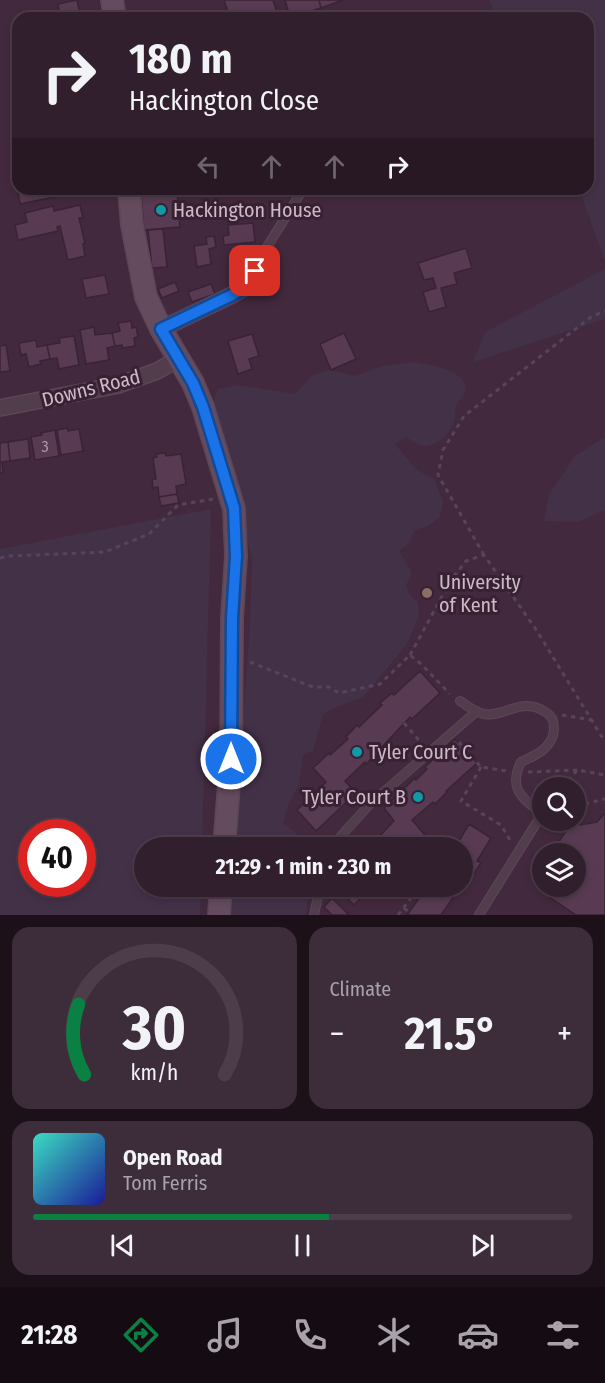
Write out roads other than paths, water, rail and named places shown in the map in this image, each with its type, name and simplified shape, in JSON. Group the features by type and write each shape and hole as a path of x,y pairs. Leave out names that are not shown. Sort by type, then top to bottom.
{"street":[{"path":"130,195 132,225 146,297 200,399 234,508 236,556 232,618 231,759 225,837"},
{"path":"161,329 251,284 260,258"},
{"name":"Downs Road","path":"0,408 118,385 157,371 178,359"},
{"path":"219,915 220,897"}],"lane":[{"path":"260,258 298,195"},
{"path":"460,701 470,709 487,714 519,706 534,707 548,713 554,723 554,734 547,748 520,762 515,773 515,787 526,801 542,814 479,915"},
{"path":"340,837 370,804 477,711"},
{"path":"314,915 318,897"}],"place":[{"name":"Hackington House","path":"161,210"},
{"name":"University of Kent","path":"427,593"},
{"name":"Tyler Court C","path":"357,752"},
{"name":"Tyler Court B","path":"418,797"}]}
